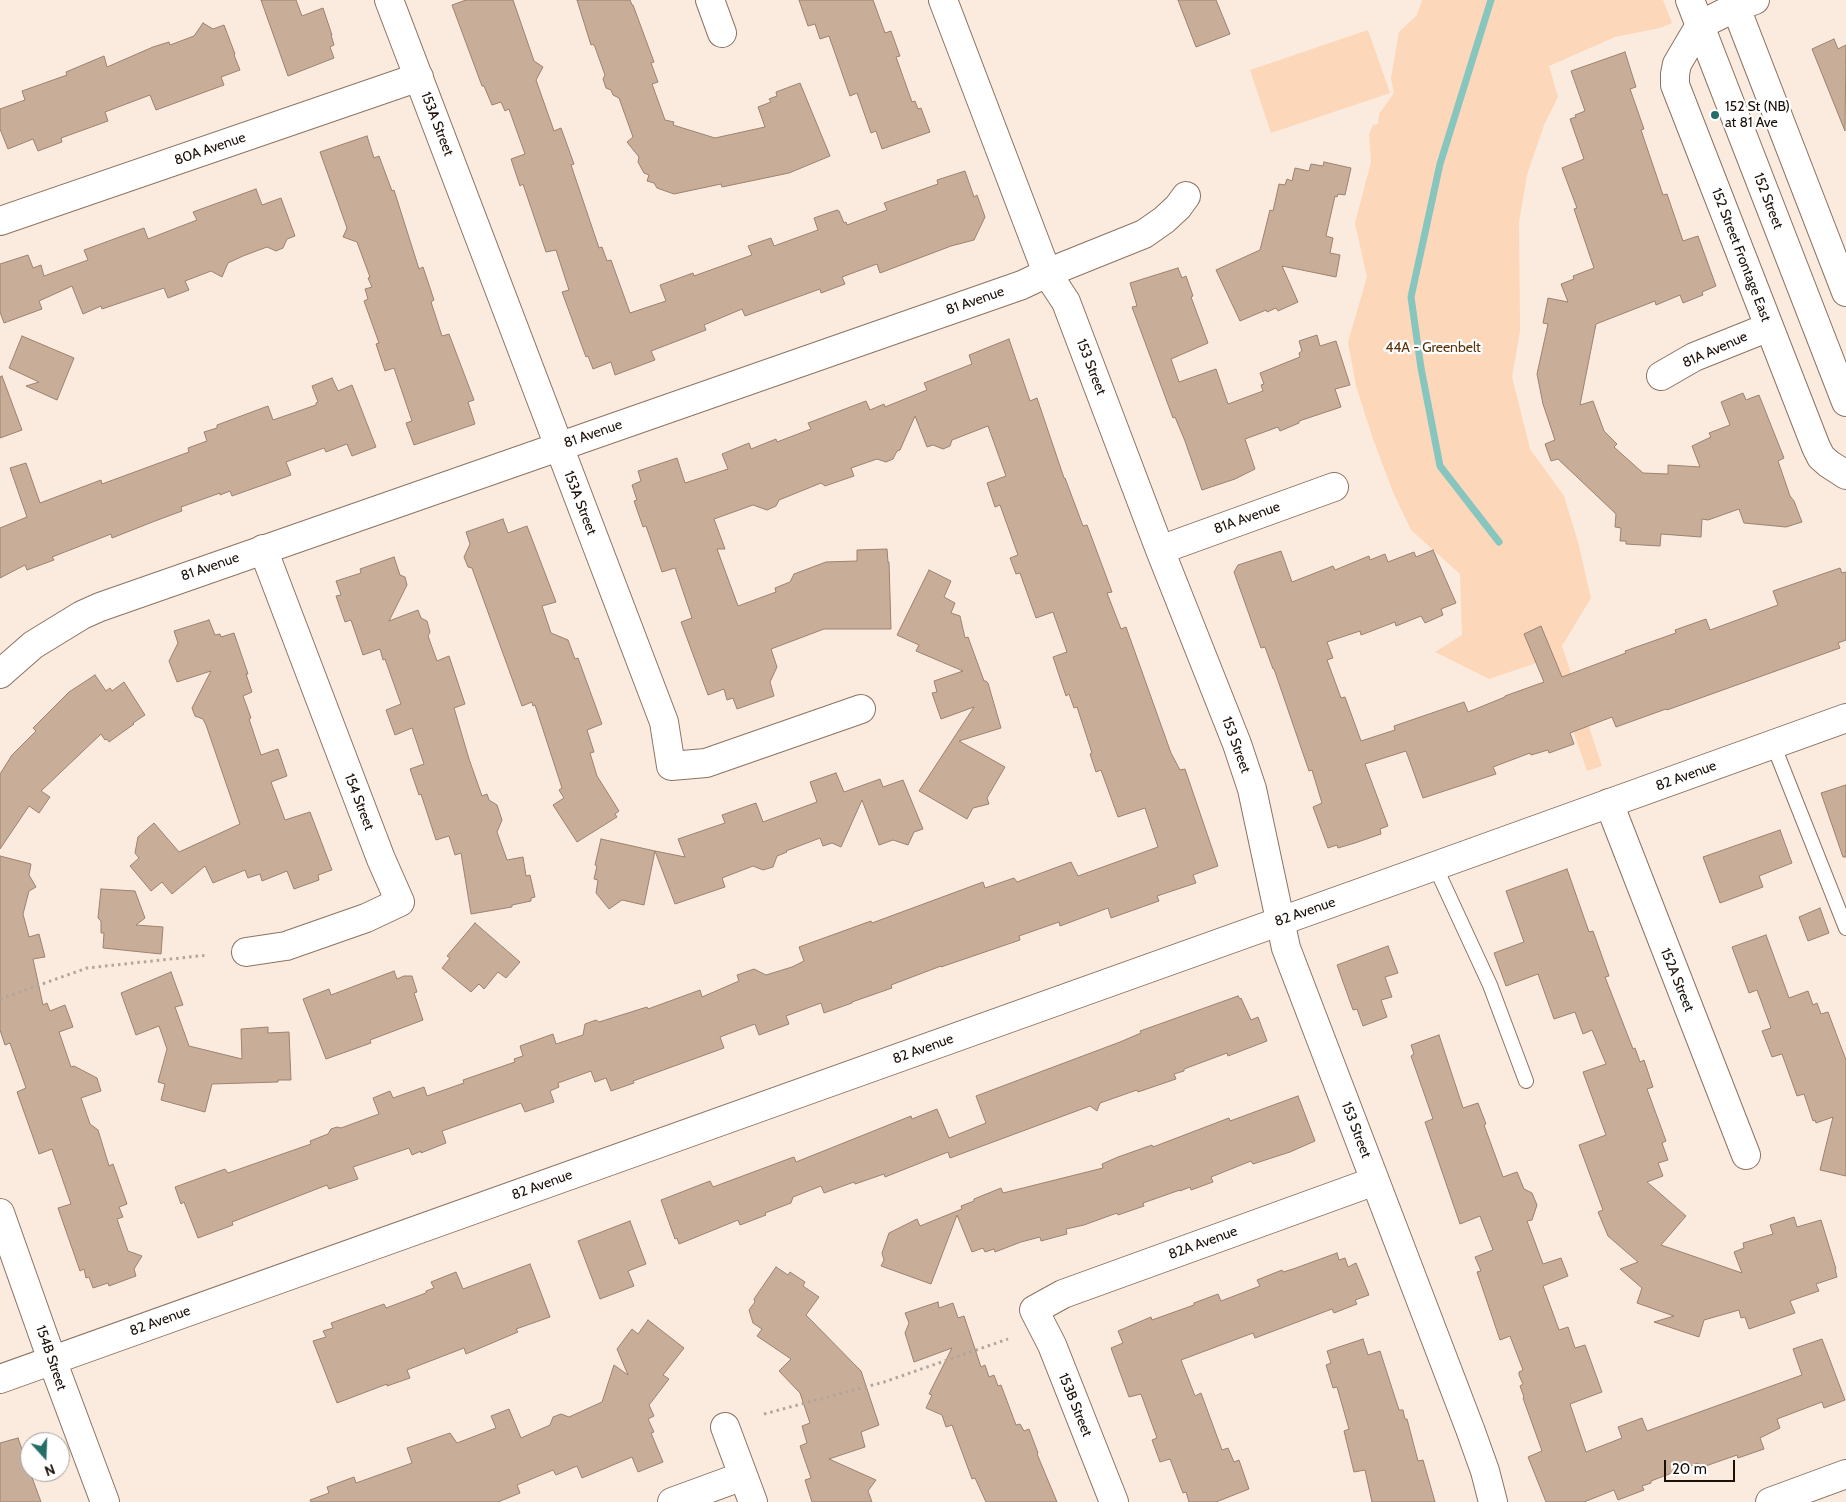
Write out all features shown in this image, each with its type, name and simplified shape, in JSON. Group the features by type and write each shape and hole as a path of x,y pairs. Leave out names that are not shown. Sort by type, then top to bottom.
{"street":[{"name":"153A Street","path":"389,0 664,722 671,766 706,763 861,708"},
{"path":"710,0 722,34"},
{"name":"153 Street","path":"943,0 1047,273 1066,302 1248,775 1286,948 1470,1429 1485,1471 1493,1502"},
{"path":"1695,12 1741,2 1846,292"},
{"name":"152 Street Frontage East","path":"1695,12 1677,64 1674,85 1821,457 1846,476"},
{"name":"152 Street","path":"1695,12 1846,402"},
{"name":"80A Avenue","path":"0,221 419,77"},
{"name":"81 Avenue","path":"0,674 33,646 92,610 1022,285 1144,234 1164,220 1178,207 1186,196"},
{"name":"81A Avenue","path":"1661,376 1694,357 1769,327"},
{"name":"81A Avenue","path":"1160,550 1334,487"},
{"name":"154 Street","path":"246,952 286,946 366,918 400,902 381,859 263,549"},
{"name":"82 Avenue","path":"0,1379 1846,718"},
{"name":"152A Street","path":"1609,804 1746,1155"},
{"name":"82A Avenue","path":"1034,1310 1063,1294 1375,1181"},
{"name":"154B Street","path":"0,1212 105,1502"},
{"name":"153B Street","path":"1034,1310 1052,1345 1114,1502"},
{"path":"725,1427 753,1502"},
{"path":"1770,1502 1846,1474"},
{"path":"672,1502 744,1476"}],"lane":[{"path":"1773,744 1846,928"},
{"path":"1436,866 1446,892 1490,985 1526,1081"}],"path":[{"path":"0,999 87,968 208,955"},
{"path":"764,1414 884,1382 1008,1339"}],"green space":[{"name":"44A - Greenbelt","path":"1422,0 1663,0 1672,23 1660,28 1615,37 1549,66 1558,97 1544,125 1527,175 1519,222 1520,331 1512,377 1530,449 1564,496 1578,542 1591,598 1562,646 1602,766 1587,771 1548,659 1489,679 1435,652 1462,635 1460,574 1411,530 1393,492 1356,386 1348,342 1367,277 1355,223 1371,162 1369,134 1373,125 1378,124 1379,114 1394,93 1391,78 1399,32 1417,15"},
{"path":"1368,30 1390,93 1271,133 1250,70"}],"building":[{"path":"261,0 296,0 302,16 323,8 332,35 334,45 330,47 334,58 288,76"},
{"path":"466,0 513,0 534,61 543,67 536,80 554,131 561,128 574,164 571,165 599,248 602,247 607,261 611,260 630,313 666,301 660,285 693,273 694,276 752,255 748,246 771,238 774,246 818,230 814,218 837,210 847,225 887,210 884,203 938,184 937,180 965,171 974,197 977,195 985,217 974,240 951,246 880,273 877,264 842,277 845,284 821,293 820,289 745,316 742,309 704,325 706,330 651,351 655,360 615,375 611,362 593,369 588,356 586,357 562,292 569,290 556,250 546,252 523,184 520,186 511,159 525,154 509,109 505,111 501,102 492,105 484,86 482,86 452,5"},
{"path":"577,0 630,0 654,62 651,63 658,82 652,84 665,120 674,122 673,125 715,138 765,127 758,107 771,102 769,99 777,96 776,92 800,83 830,156 789,173 722,187 721,184 674,194 657,188 654,183 647,181 649,175 644,173 638,162 639,157 627,142 633,137 619,98 606,88 603,79 605,75 595,47 593,44 591,45"},
{"path":"799,0 873,0 885,33 891,31 900,56 896,57 912,102 915,101 918,109 921,108 930,132 882,149 876,131 871,133 857,93 850,96 829,36 820,39 815,24 808,26"},
{"path":"1178,0 1216,0 1230,34 1196,47"},
{"path":"203,23 213,29 224,25 235,54 240,70 221,77 224,85 156,110 150,95 105,112 108,121 61,138 62,142 38,151 33,139 8,149 0,129 0,109 25,100 22,91 67,75 66,72 104,56 107,67 153,47 169,42 170,45 194,36"},
{"path":"1834,39 1838,49 1846,45 1845,131 1812,49"},
{"path":"1625,52 1636,87 1630,89 1644,129 1641,130 1663,195 1667,194 1683,241 1698,236 1716,286 1702,292 1703,295 1683,303 1680,295 1656,305 1655,301 1596,324 1580,405 1593,401 1604,431 1617,444 1614,447 1643,473 1668,474 1668,465 1700,467 1692,446 1711,437 1709,433 1730,425 1721,402 1743,393 1746,400 1759,395 1784,458 1778,461 1790,496 1794,501 1802,522 1786,527 1744,523 1739,509 1708,520 1702,519 1701,537 1661,534 1660,546 1626,544 1626,541 1620,541 1621,528 1615,527 1616,514 1558,459 1551,461 1545,444 1555,440 1543,404 1537,374 1548,324 1543,323 1548,298 1568,302 1561,284 1574,279 1573,276 1594,268 1574,209 1577,208 1562,168 1584,159 1570,119 1585,111 1571,71"},
{"path":"367,136 374,158 379,156 392,191 394,190 419,269 423,267 434,300 431,302 442,336 449,334 474,400 468,402 475,424 414,445 406,423 412,421 394,368 385,371 376,344 379,343 364,301 368,299 365,289 372,287 368,278 370,277 357,242 343,237 347,228 320,152"},
{"path":"1324,162 1351,168 1345,195 1338,194 1337,197 1335,196 1326,236 1333,238 1330,253 1340,255 1336,277 1282,266 1298,302 1278,311 1276,308 1267,312 1266,310 1240,321 1216,270 1260,250 1270,210 1273,211 1279,184 1285,185 1287,179 1292,181 1295,168 1309,171 1311,164 1323,166"},
{"path":"256,189 262,205 281,198 295,236 287,239 283,248 276,251 267,247 228,263 222,277 211,271 185,281 189,290 168,298 164,288 102,309 101,306 83,314 72,286 39,301 42,309 4,323 0,312 0,264 28,255 33,268 41,265 44,276 88,260 84,250 144,228 148,239 197,220 193,212"},
{"path":"1178,268 1182,278 1186,276 1193,296 1191,297 1208,343 1171,359 1179,382 1216,369 1228,404 1263,391 1261,385 1264,384 1260,373 1300,357 1299,353 1302,351 1299,341 1317,335 1320,346 1336,341 1350,385 1335,389 1341,407 1299,421 1299,423 1280,431 1278,427 1245,439 1255,469 1235,479 1202,490 1185,441 1175,417 1173,418 1132,307 1137,306 1130,283"},
{"path":"22,336 74,358 57,400 26,386 39,382 9,368"},
{"path":"1009,339 1030,401 1037,398 1064,478 1083,526 1087,525 1112,592 1107,593 1121,629 1126,627 1171,753 1180,770 1185,769 1218,866 1193,875 1196,883 1157,896 1159,901 1111,918 1108,908 1060,926 1059,922 1019,936 1020,940 941,966 891,985 892,988 824,1013 821,1003 786,1016 789,1024 759,1035 755,1024 720,1037 724,1048 633,1081 634,1083 611,1091 606,1078 595,1082 591,1071 558,1083 559,1087 550,1091 554,1102 525,1112 521,1103 442,1131 446,1143 412,1155 409,1148 353,1167 358,1179 329,1189 327,1185 232,1222 233,1225 198,1238 184,1202 181,1204 175,1187 225,1169 228,1173 311,1144 310,1141 328,1134 331,1129 341,1128 379,1114 373,1098 390,1091 393,1098 424,1087 427,1096 464,1083 463,1080 515,1062 514,1059 523,1056 520,1046 553,1034 556,1044 583,1035 585,1024 596,1020 599,1022 647,1007 648,1009 700,990 702,997 739,981 737,975 754,969 766,975 792,967 804,961 799,947 871,921 872,923 983,882 985,888 1014,878 1017,882 1071,862 1078,876 1158,847 1145,808 1118,817 1101,770 1096,772 1077,707 1074,708 1069,694 1066,696 1053,657 1067,652 1053,612 1036,618 1020,573 1016,574 1010,558 1018,555 1000,505 995,507 987,483 1006,476 988,426 952,440 950,446 943,449 933,445 927,447 915,416 900,450 897,451 893,459 886,462 877,459 851,468 854,476 825,486 821,483 779,500 776,506 767,510 753,505 714,519 725,549 717,549 738,606 776,592 775,588 790,582 794,574 826,562 857,561 857,550 887,549 889,562 891,629 824,629 771,649 777,667 770,682 774,696 737,709 733,698 727,700 724,689 708,695 681,622 692,618 675,568 662,572 646,526 643,527 634,501 637,500 632,485 641,481 638,471 677,458 685,483 728,469 722,454 749,443 751,449 776,439 777,442 811,429 808,423 866,401 870,410 884,404 885,407 927,390 924,383 972,364 969,355"},
{"path":"2,376 22,430 0,438 0,377"},
{"path":"332,378 338,391 352,385 376,447 352,456 347,444 326,452 324,448 286,462 291,475 232,496 230,491 220,495 220,493 181,507 182,511 112,538 111,534 52,557 54,560 27,570 25,565 0,578 0,528 27,517 10,468 26,463 40,503 101,480 102,484 189,452 188,448 207,441 204,432 217,428 217,425 268,406 273,420 316,405 318,402 312,386"},
{"path":"503,519 508,533 527,526 556,602 542,606 551,633 568,640 575,659 578,658 602,724 587,730 594,752 590,753 597,776 619,811 615,814 617,817 577,842 553,805 564,798 559,790 562,788 535,705 533,706 532,702 522,706 472,568 468,567 464,557 470,544 466,532"},
{"path":"1433,550 1456,603 1441,609 1443,615 1425,623 1421,616 1396,626 1395,622 1361,635 1360,631 1327,642 1333,658 1327,660 1341,698 1345,697 1361,741 1395,730 1394,726 1464,702 1468,712 1544,682 1524,634 1541,626 1562,677 1626,653 1625,651 1676,633 1675,630 1706,619 1710,630 1778,605 1773,591 1840,568 1842,573 1846,572 1846,640 1838,643 1840,648 1616,727 1612,717 1570,733 1574,744 1549,753 1548,750 1531,755 1530,753 1493,767 1496,774 1423,798 1406,751 1365,764 1388,826 1380,829 1381,834 1338,848 1337,845 1328,848 1313,807 1322,803 1312,770 1309,771 1274,669 1265,647 1261,648 1234,572 1238,565 1281,551 1292,582 1333,566 1335,570 1369,556 1370,560 1385,554 1388,562 1414,552 1416,557"},
{"path":"394,557 400,575 405,577 407,585 389,621 418,610 421,618 427,621 430,632 428,636 437,661 449,656 465,704 454,708 469,759 482,796 487,794 489,800 497,805 502,820 497,832 507,860 523,857 526,876 530,875 535,897 531,898 531,901 512,905 512,907 471,914 461,853 455,855 449,836 436,840 421,794 419,795 410,769 424,764 412,728 395,735 386,710 401,704 385,659 383,660 380,649 363,655 351,620 345,622 336,596 341,595 336,581 361,573 360,569"},
{"path":"929,570 951,581 944,597 955,603 951,613 960,616 965,638 968,637 984,681 988,683 1001,728 959,741 1005,767 987,798 989,804 973,808 967,819 919,791 974,707 941,719 932,693 937,692 934,681 963,671 916,651 919,645 897,635"},
{"path":"209,620 215,635 220,634 221,637 234,633 252,692 243,696 261,755 278,749 287,776 271,782 285,820 310,812 332,870 318,875 319,880 294,889 287,871 262,881 260,874 248,878 245,870 213,883 205,866 172,894 162,882 151,891 130,866 139,858 135,853 138,837 154,823 179,852 240,824 206,725 203,719 195,716 192,708 211,671 177,682 169,661 178,643 174,631"},
{"path":"95,675 106,691 110,688 112,691 124,682 145,715 109,742 101,734 41,791 50,797 39,813 29,806 0,849 0,774 12,755 36,731 33,728 69,692"},
{"path":"836,773 844,792 880,779 883,787 903,780 923,829 914,832 908,845 893,840 879,845 862,800 841,847 832,843 823,846 820,838 777,856 773,867 763,870 753,866 722,878 725,887 675,904 655,851 685,857 678,839 725,823 722,815 756,803 763,822 817,802 810,782"},
{"path":"1846,785 1846,857 1843,857 1821,793"},
{"path":"1780,830 1792,863 1759,876 1763,887 1720,903 1703,857"},
{"path":"601,839 655,851 644,905 622,900 609,909 596,893 598,880 594,879 597,866 595,865"},
{"path":"0,856 31,864 29,875 36,887 29,891 23,914 29,937 39,934 45,957 33,959 43,1005 47,1003 50,1011 65,1005 73,1027 59,1032 71,1067 74,1066 97,1078 101,1091 81,1098 90,1124 98,1130 109,1166 113,1164 127,1204 119,1207 123,1217 117,1219 128,1251 142,1256 134,1269 136,1276 109,1286 108,1283 93,1288 89,1277 86,1278 84,1269 80,1271 58,1208 71,1204 52,1149 39,1154 17,1092 26,1088 10,1043 5,1045 0,1030"},
{"path":"1567,869 1589,932 1593,931 1609,976 1605,977 1633,1049 1635,1048 1640,1062 1644,1060 1653,1087 1647,1089 1666,1141 1662,1143 1668,1160 1658,1163 1663,1176 1647,1182 1686,1216 1661,1245 1742,1273 1734,1252 1744,1248 1743,1243 1773,1234 1770,1225 1794,1217 1797,1227 1821,1220 1837,1277 1816,1284 1819,1291 1790,1301 1795,1313 1749,1329 1745,1317 1741,1318 1739,1310 1704,1320 1699,1337 1654,1322 1674,1316 1637,1303 1642,1288 1620,1269 1638,1262 1608,1236 1598,1212 1603,1210 1579,1145 1606,1135 1583,1072 1606,1064 1592,1030 1583,1034 1575,1012 1554,1019 1538,974 1506,986 1494,953 1524,942 1506,891"},
{"path":"101,889 135,891 145,918 136,925 163,927 161,954 103,948 104,933 101,933 101,921 98,918"},
{"path":"1820,908 1829,933 1808,941 1799,917"},
{"path":"475,923 520,962 506,978 498,972 484,989 479,984 471,992 442,968 450,958 447,956"},
{"path":"1766,935 1789,998 1808,991 1813,1005 1817,1003 1821,1014 1828,1012 1846,1060 1846,1176 1820,1170 1833,1117 1816,1123 1815,1120 1813,1121 1804,1094 1797,1096 1782,1054 1772,1057 1762,1031 1771,1028 1757,990 1749,993 1732,947"},
{"path":"1388,946 1398,973 1385,977 1392,997 1381,1000 1387,1017 1363,1026 1357,1009 1353,1010 1337,965"},
{"path":"394,971 397,979 404,976 412,976 417,992 414,993 423,1020 370,1040 371,1043 326,1059 303,999 329,989 331,995"},
{"path":"171,972 183,1005 175,1007 189,1046 242,1059 241,1029 268,1027 268,1033 289,1032 291,1080 212,1084 205,1112 161,1100 165,1084 158,1082 167,1049 159,1026 136,1035 121,993"},
{"path":"1238,996 1241,998 1251,1020 1258,1017 1267,1041 1228,1056 1227,1053 1184,1069 1184,1071 1174,1074 1176,1079 1100,1103 1097,1111 1090,1106 950,1158 948,1152 885,1177 884,1174 824,1193 821,1186 793,1197 791,1203 740,1225 738,1220 679,1244 677,1238 675,1239 661,1200 710,1181 713,1187 794,1157 796,1162 911,1116 912,1119 937,1109 949,1138 986,1123 976,1096 1120,1042 1141,1033 1140,1031"},
{"path":"1439,1035 1463,1108 1478,1103 1503,1177 1517,1172 1524,1189 1532,1193 1537,1205 1532,1220 1527,1221 1543,1264 1561,1258 1568,1276 1543,1286 1559,1330 1568,1327 1575,1348 1585,1345 1602,1392 1570,1404 1586,1452 1622,1438 1618,1427 1642,1418 1647,1431 1802,1375 1793,1349 1822,1339 1845,1400 1824,1408 1822,1402 1777,1419 1780,1428 1760,1438 1764,1449 1738,1458 1737,1455 1700,1468 1698,1463 1651,1481 1651,1483 1642,1486 1644,1490 1618,1500 1614,1490 1584,1502 1546,1502 1528,1457 1542,1451 1520,1386 1523,1384 1519,1372 1523,1370 1510,1336 1500,1340 1477,1272 1481,1271 1475,1257 1493,1250 1480,1216 1460,1224 1425,1122 1433,1119 1411,1056 1414,1054 1411,1045"},
{"path":"1298,1096 1315,1141 1290,1152 1253,1164 1251,1161 1211,1177 1213,1182 1191,1190 1190,1187 1180,1190 1143,1203 1144,1206 1118,1215 1117,1213 1084,1225 1066,1229 1067,1234 1041,1241 1040,1237 995,1252 994,1249 985,1252 983,1248 972,1252 957,1215 931,1284 881,1266 884,1260 882,1253 889,1233 917,1219 920,1226 962,1209 961,1206 974,1201 974,1199 1001,1188 1003,1193 1103,1168 1102,1164 1118,1157 1152,1145 1153,1147 1229,1118 1230,1121"},
{"path":"630,1221 646,1264 628,1271 634,1286 600,1299 578,1241"},
{"path":"1337,1253 1339,1260 1345,1258 1348,1267 1356,1263 1369,1295 1355,1300 1357,1304 1334,1313 1332,1309 1255,1338 1253,1333 1181,1360 1195,1396 1201,1393 1222,1450 1228,1448 1234,1462 1239,1460 1249,1489 1216,1502 1189,1502 1186,1492 1183,1493 1170,1459 1160,1462 1152,1440 1157,1438 1141,1394 1129,1397 1111,1348 1123,1343 1118,1331 1151,1317 1152,1320 1194,1305 1194,1303 1218,1294 1221,1301 1260,1286 1257,1280"},
{"path":"530,1264 550,1317 516,1329 518,1332 466,1354 464,1348 407,1370 410,1378 387,1386 387,1384 337,1403 313,1341 326,1337 323,1331 333,1328 331,1323 384,1304 386,1308 426,1293 426,1291 434,1288 431,1282 456,1272 463,1289"},
{"path":"776,1267 788,1275 790,1272 805,1282 803,1286 819,1297 806,1315 861,1371 879,1425 861,1432 865,1447 829,1459 876,1480 868,1491 872,1502 812,1502 805,1480 811,1478 800,1446 807,1443 802,1426 810,1423 800,1393 779,1371 791,1359 757,1336 762,1329 753,1323 749,1310 755,1302 754,1299"},
{"path":"938,1302 939,1308 953,1303 958,1318 964,1316 981,1367 985,1365 989,1377 994,1375 998,1386 1001,1385 1016,1425 1020,1424 1024,1431 1029,1429 1057,1502 986,1502 975,1478 972,1479 952,1425 946,1427 942,1415 926,1408 932,1395 929,1394 952,1348 914,1362 905,1333 909,1323 905,1313"},
{"path":"648,1320 684,1348 663,1375 669,1379 649,1405 654,1416 648,1419 654,1432 651,1433 663,1462 638,1472 632,1457 582,1478 577,1466 556,1475 553,1470 517,1485 520,1493 498,1502 311,1502 310,1500 329,1493 327,1487 354,1477 356,1483 412,1463 407,1448 450,1433 457,1443 496,1428 491,1416 509,1409 521,1438 550,1425 553,1417 561,1414 569,1417 602,1402 614,1365 628,1375 617,1349 632,1329 638,1334"},
{"path":"1363,1339 1368,1355 1380,1351 1399,1410 1403,1410 1405,1419 1407,1419 1418,1461 1423,1460 1435,1502 1372,1502 1365,1470 1354,1472 1344,1431 1349,1429 1337,1387 1333,1388 1326,1365 1331,1363 1327,1351"},
{"path":"18,1438 20,1444 20,1482 34,1482 41,1502 0,1502 0,1443"}],"waterway":[{"path":"1491,0 1440,164 1411,297 1421,368 1440,466 1499,542"}],"place":[{"name":"152 St (NB) at 81 Ave","path":"1715,115"}]}
